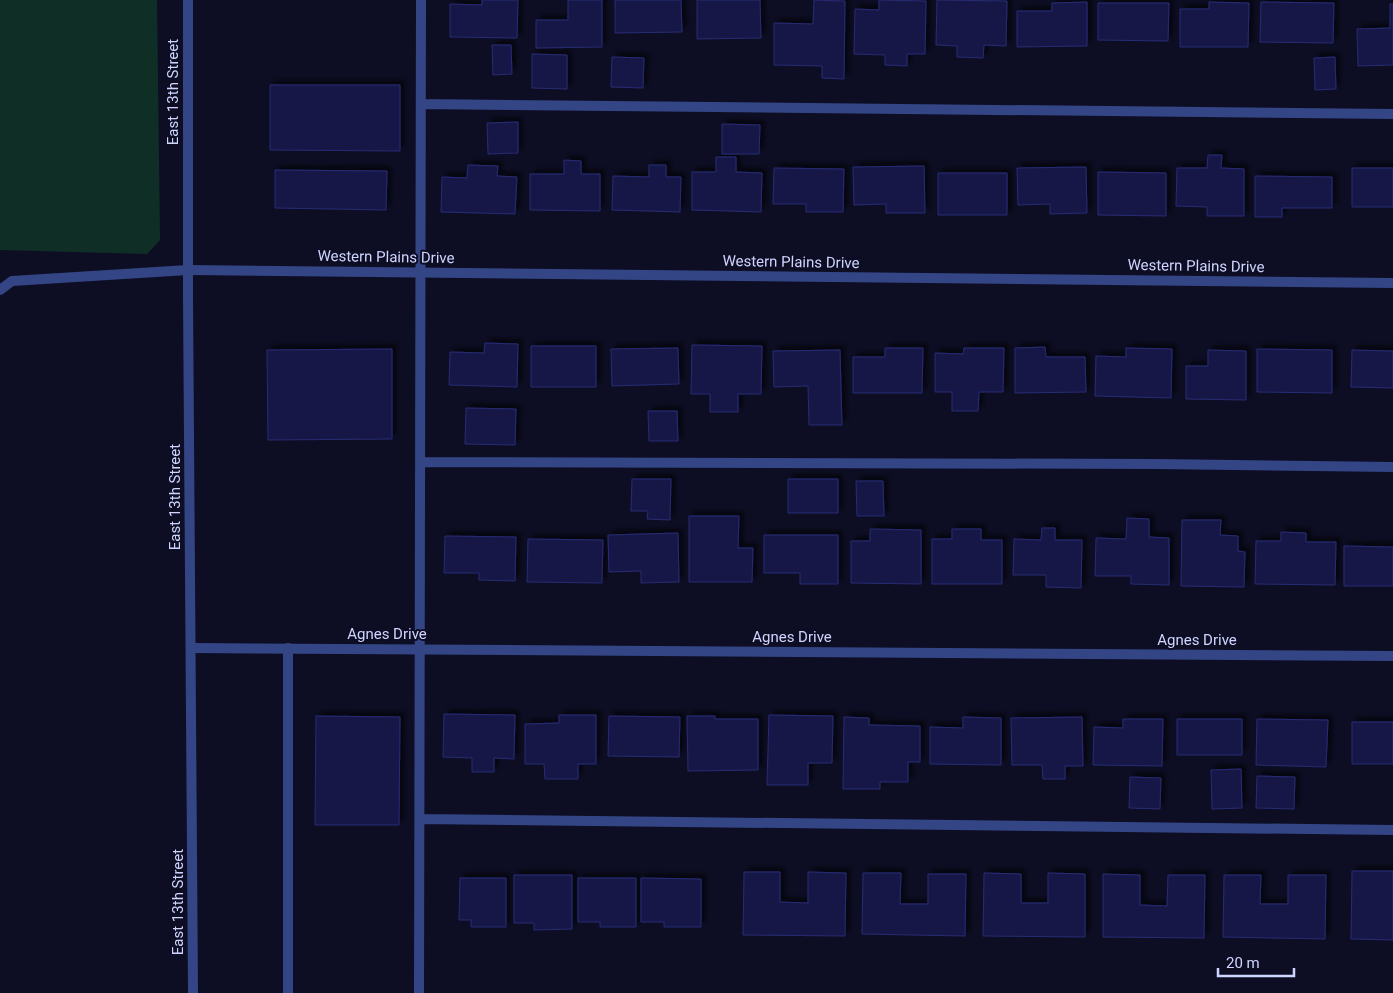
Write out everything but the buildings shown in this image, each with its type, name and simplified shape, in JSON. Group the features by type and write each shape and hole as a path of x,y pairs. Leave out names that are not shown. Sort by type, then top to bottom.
{"street":[{"name":"East 13th Street","path":"188,0 193,993"},
{"path":"419,993 421,0"},
{"path":"421,104 1393,114"},
{"name":"Western Plains Drive","path":"0,290 12,281 188,270 1393,283"},
{"path":"420,462 1156,464 1393,467"},
{"name":"Agnes Drive","path":"191,648 1393,656"},
{"path":"288,648 288,993"},
{"path":"420,819 1393,830"}],"green space":[{"path":"0,0 157,0 160,240 147,254 0,250"}]}
